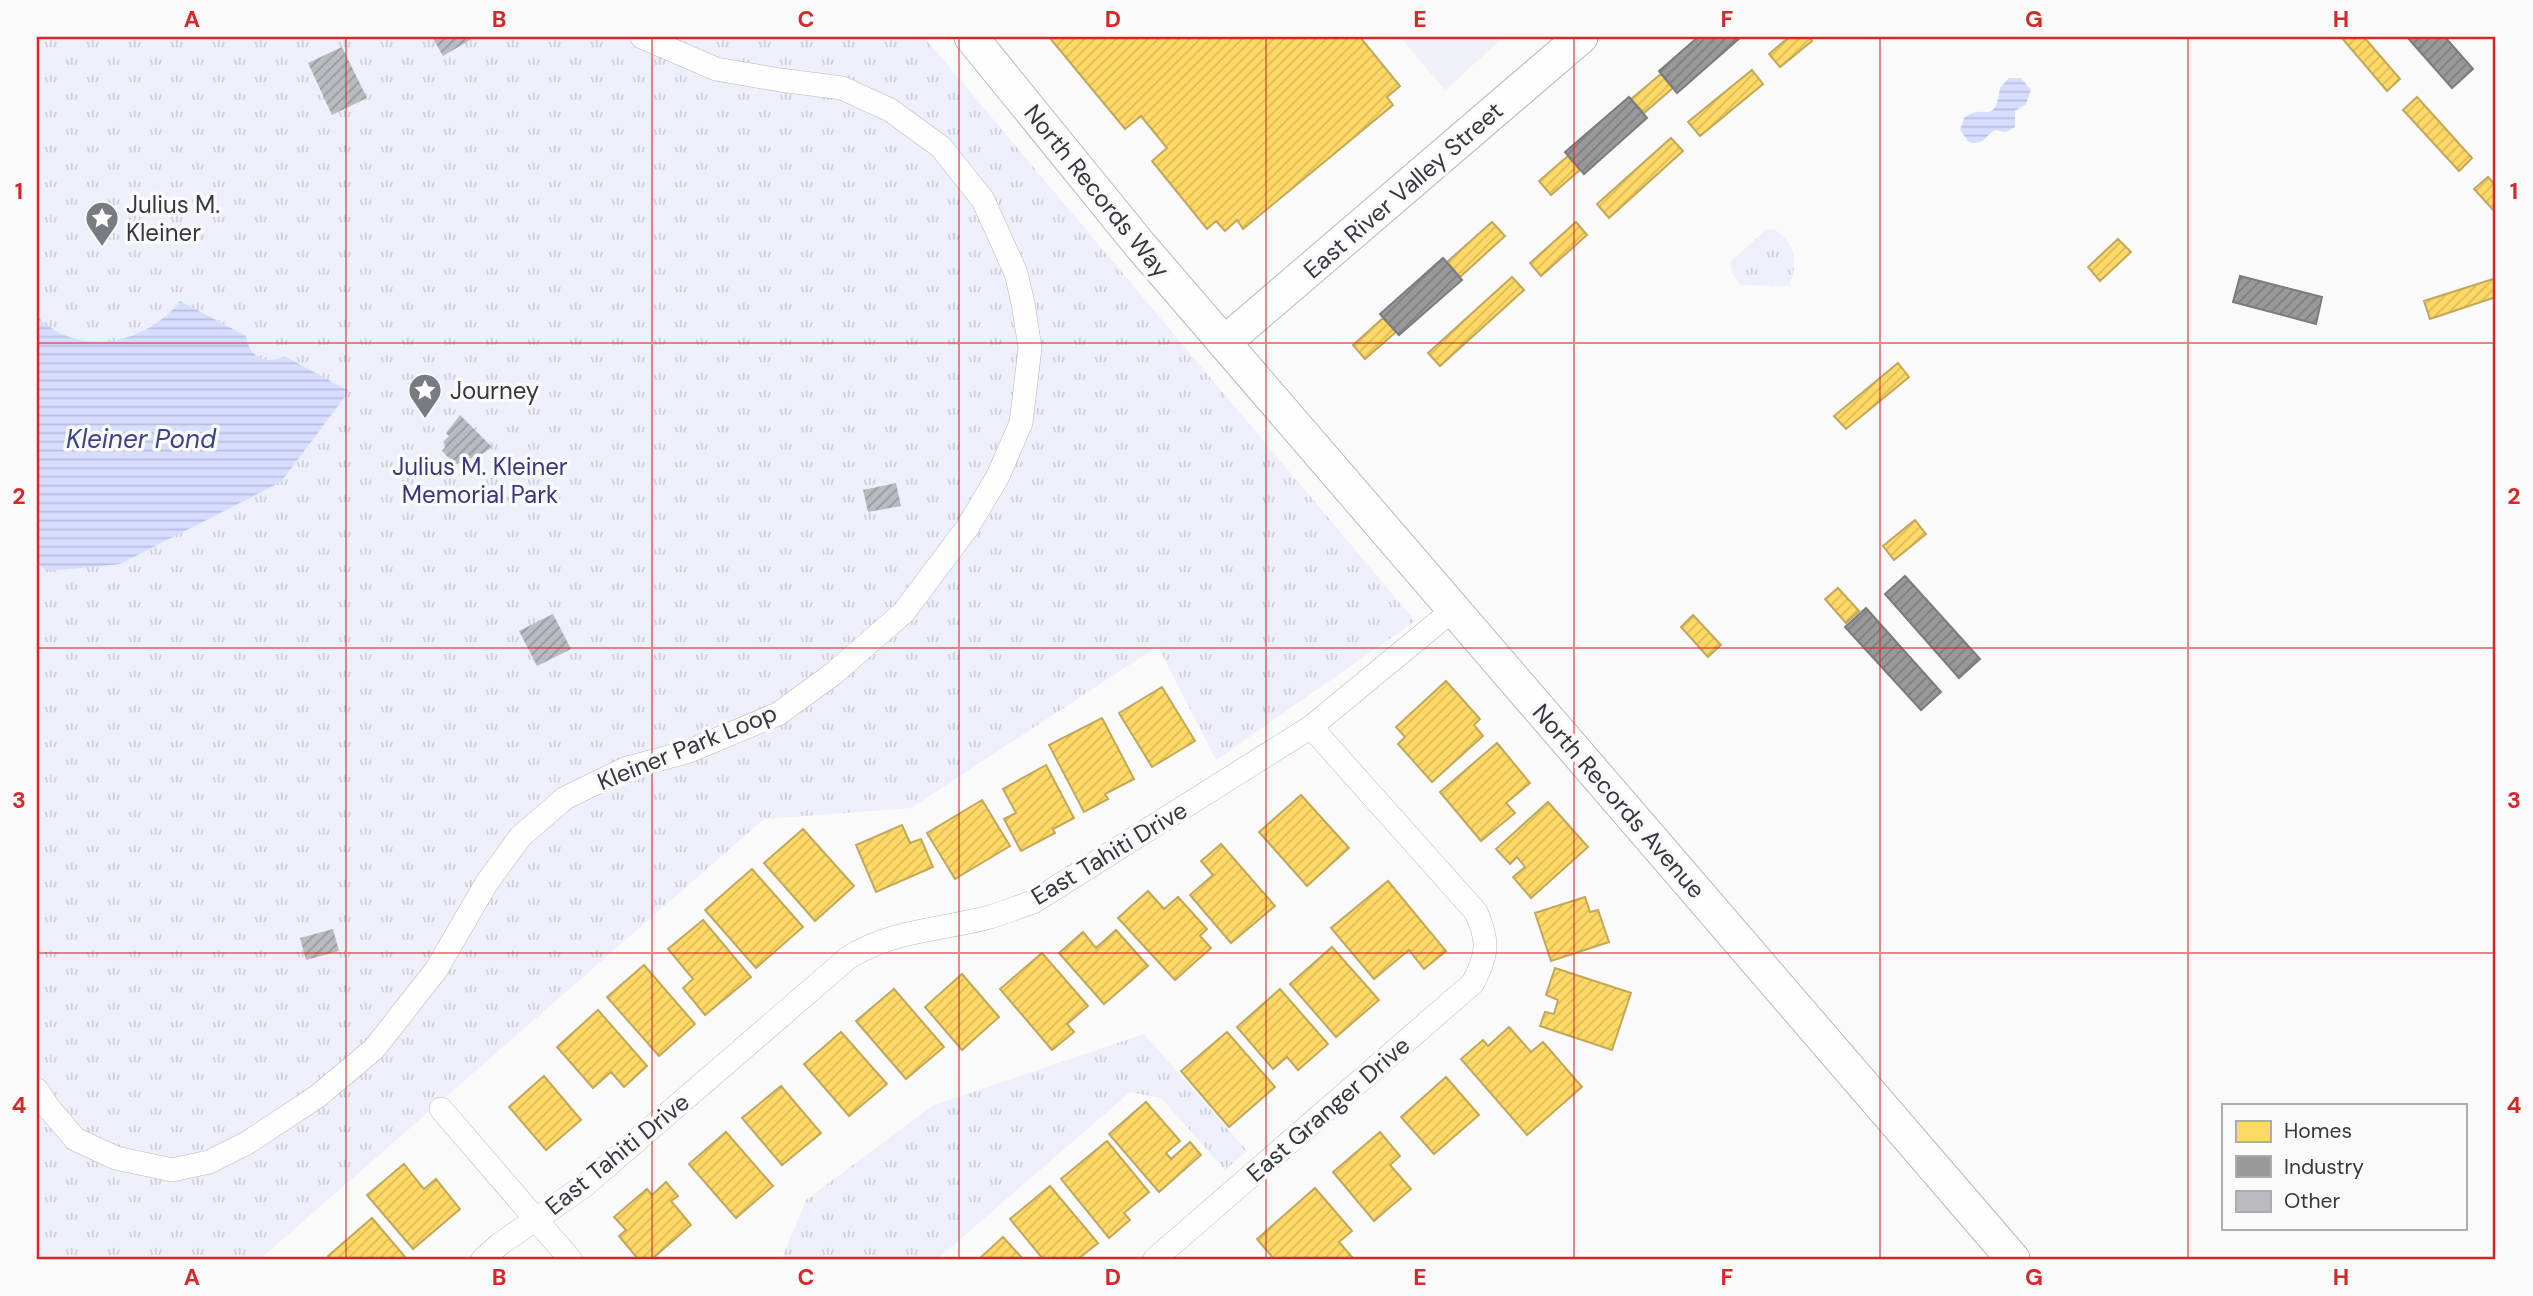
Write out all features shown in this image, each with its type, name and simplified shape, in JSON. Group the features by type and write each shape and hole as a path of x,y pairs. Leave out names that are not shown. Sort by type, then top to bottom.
{"street":[{"name":"Kleiner Park Loop","path":"37,1090 47,1107 75,1139 116,1158 172,1170 209,1162 247,1143 318,1096 374,1049 436,970 486,884 520,837 565,798 627,768 687,752 778,714 834,674 904,612 967,528 997,478 1021,423 1030,348 1016,273 984,200 941,147 890,110 842,88 716,69 642,37"},
{"name":"North Records Way","path":"971,37 1131,234 1224,343"},
{"name":"East River Valley Street","path":"1224,343 1581,37"},
{"name":"North Records Avenue","path":"1224,343 2013,1259"},
{"name":"East Tahiti Drive","path":"483,1259 500,1244 584,1186 848,957 868,945 888,938 988,918 1033,902 1311,727 1454,609"},
{"name":"East Granger Drive","path":"1155,1259 1473,983 1482,965 1486,948 1483,929 1476,912 1311,727"},
{"path":"441,1109 570,1259"}],"shaded area":[{"path":"1400,37 1504,37 1445,90"}],"green space":[{"name":"Julius M. Kleiner Memorial Park","path":"37,37 924,37 1415,621 1216,760 1158,646 911,808 764,819 260,1259 37,1259"},
{"path":"1774,229 1787,241 1793,254 1794,269 1789,286 1740,285 1732,273 1730,262 1766,230"},
{"path":"1144,1034 1247,1151 1225,1170 1161,1098 1130,1092 937,1259 782,1259 806,1200 932,1106"}],"water":[{"path":"2009,78 2021,78 2031,90 2026,104 2015,111 2015,127 2006,132 1995,130 1978,143 1969,142 1960,130 1964,118 1978,112 1992,111 2000,88"},
{"name":"Kleiner Pond","path":"180,301 246,336 251,349 259,358 271,360 284,356 349,391 281,482 120,564 49,571 37,564 37,316 72,338 112,341 150,328"}],"building: Homes":[{"path":"1049,37 1360,37 1400,86 1387,97 1393,105 1243,229 1237,220 1225,231 1216,221 1207,229 1152,161 1167,148 1141,116 1125,129"},
{"path":"1789,37 1809,37 1812,41 1780,67 1769,54"},
{"path":"2341,37 2364,37 2400,79 2387,91"},
{"path":"1752,70 1763,84 1700,136 1688,122"},
{"path":"1661,74 1673,88 1644,113 1631,99"},
{"path":"2417,97 2472,158 2459,171 2403,110"},
{"path":"1671,138 1683,151 1609,218 1597,204"},
{"path":"1568,156 1580,170 1551,195 1539,181"},
{"path":"2488,177 2496,186 2496,213 2474,189"},
{"path":"1492,222 1505,236 1460,277 1447,262"},
{"path":"1576,222 1587,235 1541,276 1530,263"},
{"path":"2118,239 2131,252 2100,281 2088,267"},
{"path":"1512,277 1524,290 1440,366 1428,353"},
{"path":"2496,278 2496,297 2430,319 2424,301"},
{"path":"1383,318 1396,332 1365,359 1353,345"},
{"path":"1898,363 1909,377 1846,429 1834,416"},
{"path":"1915,520 1926,534 1894,560 1883,546"},
{"path":"1838,588 1859,611 1846,623 1825,599"},
{"path":"1693,615 1721,645 1708,657 1681,627"},
{"path":"1446,681 1480,719 1474,725 1483,736 1432,782 1398,744 1405,737 1396,727"},
{"path":"1162,687 1195,741 1152,767 1119,713"},
{"path":"1102,718 1134,779 1105,794 1108,799 1084,812 1049,745"},
{"path":"1497,743 1530,783 1506,803 1515,813 1481,841 1440,792"},
{"path":"1046,765 1074,818 1053,829 1055,833 1021,851 1004,819 1016,813 1003,789"},
{"path":"1301,795 1349,848 1307,886 1259,832"},
{"path":"982,800 1010,846 955,879 927,833"},
{"path":"1548,802 1588,847 1531,898 1513,877 1525,867 1517,857 1510,864 1496,849"},
{"path":"902,825 910,843 921,839 933,867 876,892 856,845"},
{"path":"803,829 854,886 815,921 764,863"},
{"path":"1221,844 1275,906 1231,943 1190,895 1213,875 1201,861"},
{"path":"752,869 803,927 756,968 705,910"},
{"path":"1388,881 1446,951 1424,969 1409,950 1374,979 1331,928"},
{"path":"1148,891 1164,909 1178,897 1207,929 1200,936 1211,948 1175,980 1118,918"},
{"path":"1585,897 1590,912 1598,910 1609,942 1551,961 1535,913"},
{"path":"703,920 751,977 705,1015 683,988 693,979 668,949"},
{"path":"1116,930 1148,966 1104,1004 1059,953 1083,932 1096,948"},
{"path":"1332,947 1379,1000 1336,1037 1290,984"},
{"path":"1042,953 1088,1006 1067,1024 1074,1032 1052,1050 1000,989"},
{"path":"644,965 695,1024 659,1056 607,997"},
{"path":"1555,968 1631,993 1612,1050 1540,1026 1545,1012 1554,1014 1558,1000 1546,995"},
{"path":"962,974 999,1017 962,1050 925,1007"},
{"path":"894,989 944,1047 906,1079 856,1021"},
{"path":"1280,989 1328,1044 1298,1070 1287,1057 1273,1069 1237,1027"},
{"path":"598,1010 647,1066 624,1087 611,1072 593,1088 557,1047"},
{"path":"1509,1027 1531,1052 1543,1042 1582,1087 1527,1135 1461,1059 1483,1040 1488,1046"},
{"path":"841,1032 887,1084 849,1116 804,1064"},
{"path":"1227,1032 1275,1087 1229,1127 1181,1071"},
{"path":"544,1076 581,1120 546,1150 509,1107"},
{"path":"1446,1077 1479,1115 1434,1154 1401,1117"},
{"path":"781,1086 821,1133 782,1165 742,1118"},
{"path":"1146,1102 1180,1141 1166,1153 1171,1159 1190,1142 1201,1155 1159,1192 1109,1134"},
{"path":"726,1132 773,1186 736,1218 689,1164"},
{"path":"1380,1132 1400,1156 1390,1165 1411,1189 1374,1221 1333,1172"},
{"path":"1107,1141 1149,1192 1124,1213 1130,1220 1109,1238 1061,1179"},
{"path":"404,1164 424,1189 436,1179 460,1209 413,1249 367,1195"},
{"path":"666,1182 678,1196 671,1201 691,1225 652,1259 638,1259 619,1236 626,1230 614,1217 647,1189 652,1195"},
{"path":"1050,1186 1098,1243 1078,1259 1043,1259 1010,1219"},
{"path":"1315,1188 1352,1231 1339,1242 1352,1257 1274,1259 1257,1239"},
{"path":"372,1218 406,1258 331,1259 328,1256"},
{"path":"1003,1237 1023,1259 979,1259"}],"building: Industry":[{"path":"1698,37 1741,37 1677,93 1659,71"},
{"path":"2407,37 2445,37 2473,69 2452,88"},
{"path":"1629,97 1647,118 1584,174 1565,152"},
{"path":"1443,258 1462,280 1399,335 1380,314"},
{"path":"2240,276 2322,297 2316,324 2233,302"},
{"path":"1905,576 1980,659 1959,678 1885,594"},
{"path":"1866,608 1941,692 1921,710 1845,627"}],"building: Other":[{"path":"432,37 471,37 472,39 443,56"},
{"path":"342,47 367,98 332,115 308,63"},
{"path":"460,415 492,447 474,460 473,457 456,465 442,451 446,446 443,442 449,436 446,433"},
{"path":"896,483 901,506 868,512 863,490"},
{"path":"553,614 571,649 537,666 519,631"},
{"path":"333,929 339,951 306,960 300,938"}],"place":[{"name":"Julius M. Kleiner","path":"102,248"},
{"name":"Journey","path":"425,420"}]}
